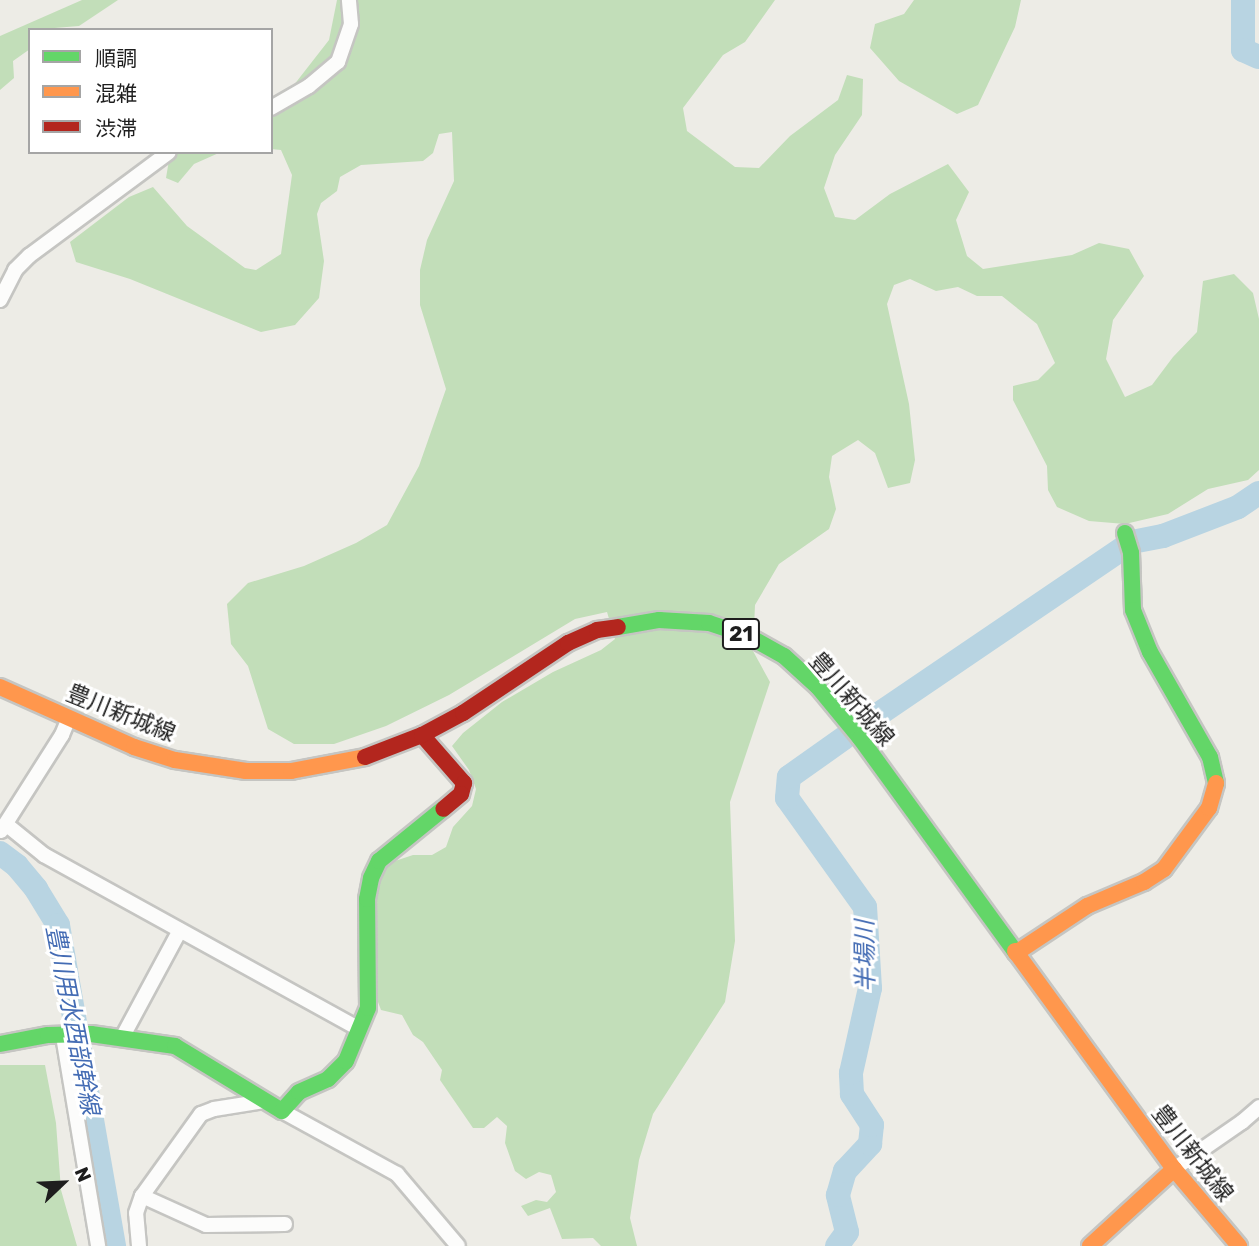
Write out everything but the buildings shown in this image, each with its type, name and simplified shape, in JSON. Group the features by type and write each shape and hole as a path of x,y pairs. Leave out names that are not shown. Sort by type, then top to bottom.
{"main road":[{"path":"1016,953 1087,906 1144,882 1164,869 1209,808 1214,795 1215,771 1210,757 1150,652 1133,610 1130,553 1125,533"},
{"name":"豊川新城線","path":"0,687 134,747 175,760 246,771 324,767 370,756 422,735 463,713 558,649 597,630 659,620 709,623 748,636 784,656 818,687 860,738 1174,1169 1239,1246"},
{"path":"0,1044 48,1035 91,1034 122,1036 175,1046 282,1111 299,1092 328,1079 346,1061 368,1008 370,960 367,899 371,878 379,862 461,794 464,783 422,735"},
{"path":"1090,1246 1174,1169"}],"street":[{"path":"273,107 309,86 338,62 351,24 349,0"},
{"path":"0,300 15,270 29,256 166,154"},
{"path":"69,718 3,828 44,855 359,1028"},
{"path":"122,1036 180,930"},
{"path":"66,1036 98,1246"},
{"path":"139,1246 136,1213 142,1196 201,1114 214,1109 265,1101"},
{"path":"1174,1169 1242,1122 1259,1107"},
{"path":"282,1111 397,1174 458,1246"},
{"path":"142,1196 206,1224 285,1224"}],"green space":[{"path":"82,0 118,0 79,26 28,28 28,50 13,61 14,78 0,90 0,36"},
{"path":"337,0 775,0 745,42 723,55 683,108 687,131 735,167 759,168 790,136 838,100 847,75 863,79 862,115 835,155 824,188 835,217 855,220 890,194 948,164 969,192 956,220 967,256 983,269 1072,255 1099,243 1129,249 1144,276 1113,320 1106,359 1125,397 1152,385 1173,357 1197,332 1203,281 1234,274 1253,293 1259,319 1259,470 1248,480 1208,489 1168,514 1125,524 1089,521 1057,507 1048,490 1047,466 1013,400 1013,386 1038,380 1055,363 1037,324 1002,296 977,296 958,287 936,291 910,279 894,285 887,304 909,404 915,460 910,483 888,488 875,453 858,440 832,456 829,477 836,509 829,529 779,564 755,605 753,651 770,682 730,802 735,941 725,1002 653,1114 639,1160 630,1218 637,1246 601,1246 593,1238 562,1239 550,1208 528,1216 521,1206 536,1200 547,1202 556,1192 551,1175 539,1172 526,1179 515,1171 505,1143 507,1126 497,1117 484,1128 473,1128 440,1080 442,1070 423,1042 413,1035 402,1015 381,1010 375,994 372,901 380,876 392,862 413,855 432,855 446,847 453,827 472,806 476,789 469,770 452,746 463,733 502,702 553,672 601,650 615,639 607,612 575,619 449,695 386,726 334,744 294,744 268,729 248,666 231,644 227,604 248,583 304,566 356,543 387,525 419,466 446,389 420,305 420,270 427,240 454,181 452,132 439,134 433,153 423,161 361,165 340,177 337,191 321,203 317,214 324,261 319,298 295,325 261,332 130,279 76,262 70,242 129,197 153,187 187,226 245,268 256,270 281,254 292,175 281,150 273,149 273,100 290,90 329,40"},
{"path":"914,0 1021,0 1015,27 978,105 957,114 899,81 870,48 875,24 904,14"},
{"path":"176,154 216,154 194,164 178,183 166,178 169,160"},
{"path":"0,1065 45,1065 56,1123 61,1190 77,1246 0,1246"}],"waterway":[{"name":"半場川","path":"1243,0 1243,50 1259,57"},
{"name":"半場川","path":"870,720 1132,542 1163,536 1238,507 1259,493"},
{"name":"半場川","path":"837,1246 847,1232 838,1195 845,1171 870,1144 872,1125 852,1094 851,1073 870,988 865,907 787,798 789,777 844,738"},
{"name":"豊川用水西部幹線","path":"0,853 17,866 36,889 58,925 114,1246"}],"traffic: fast":[{"path":"1125,533 1131,553 1133,610 1150,652 1210,757 1216,783"},
{"path":"618,627 659,620 709,623 748,636 784,656 818,687 860,738 1015,951"},
{"path":"0,1044 48,1035 91,1034 175,1046 282,1111 299,1092 328,1079 346,1061 368,1008 367,899 371,878 379,861 443,809"}],"traffic: slow":[{"path":"0,687 134,747 175,760 246,771 291,771 365,757"},
{"path":"1016,953 1087,906 1144,882 1164,869 1209,808 1216,783"},
{"path":"1015,951 1174,1169 1239,1246"},
{"path":"1090,1246 1174,1169"}],"traffic: jam":[{"path":"365,757 422,735 463,713 568,643 597,630 618,627"},
{"path":"422,735 464,783 461,794 443,809"}]}
